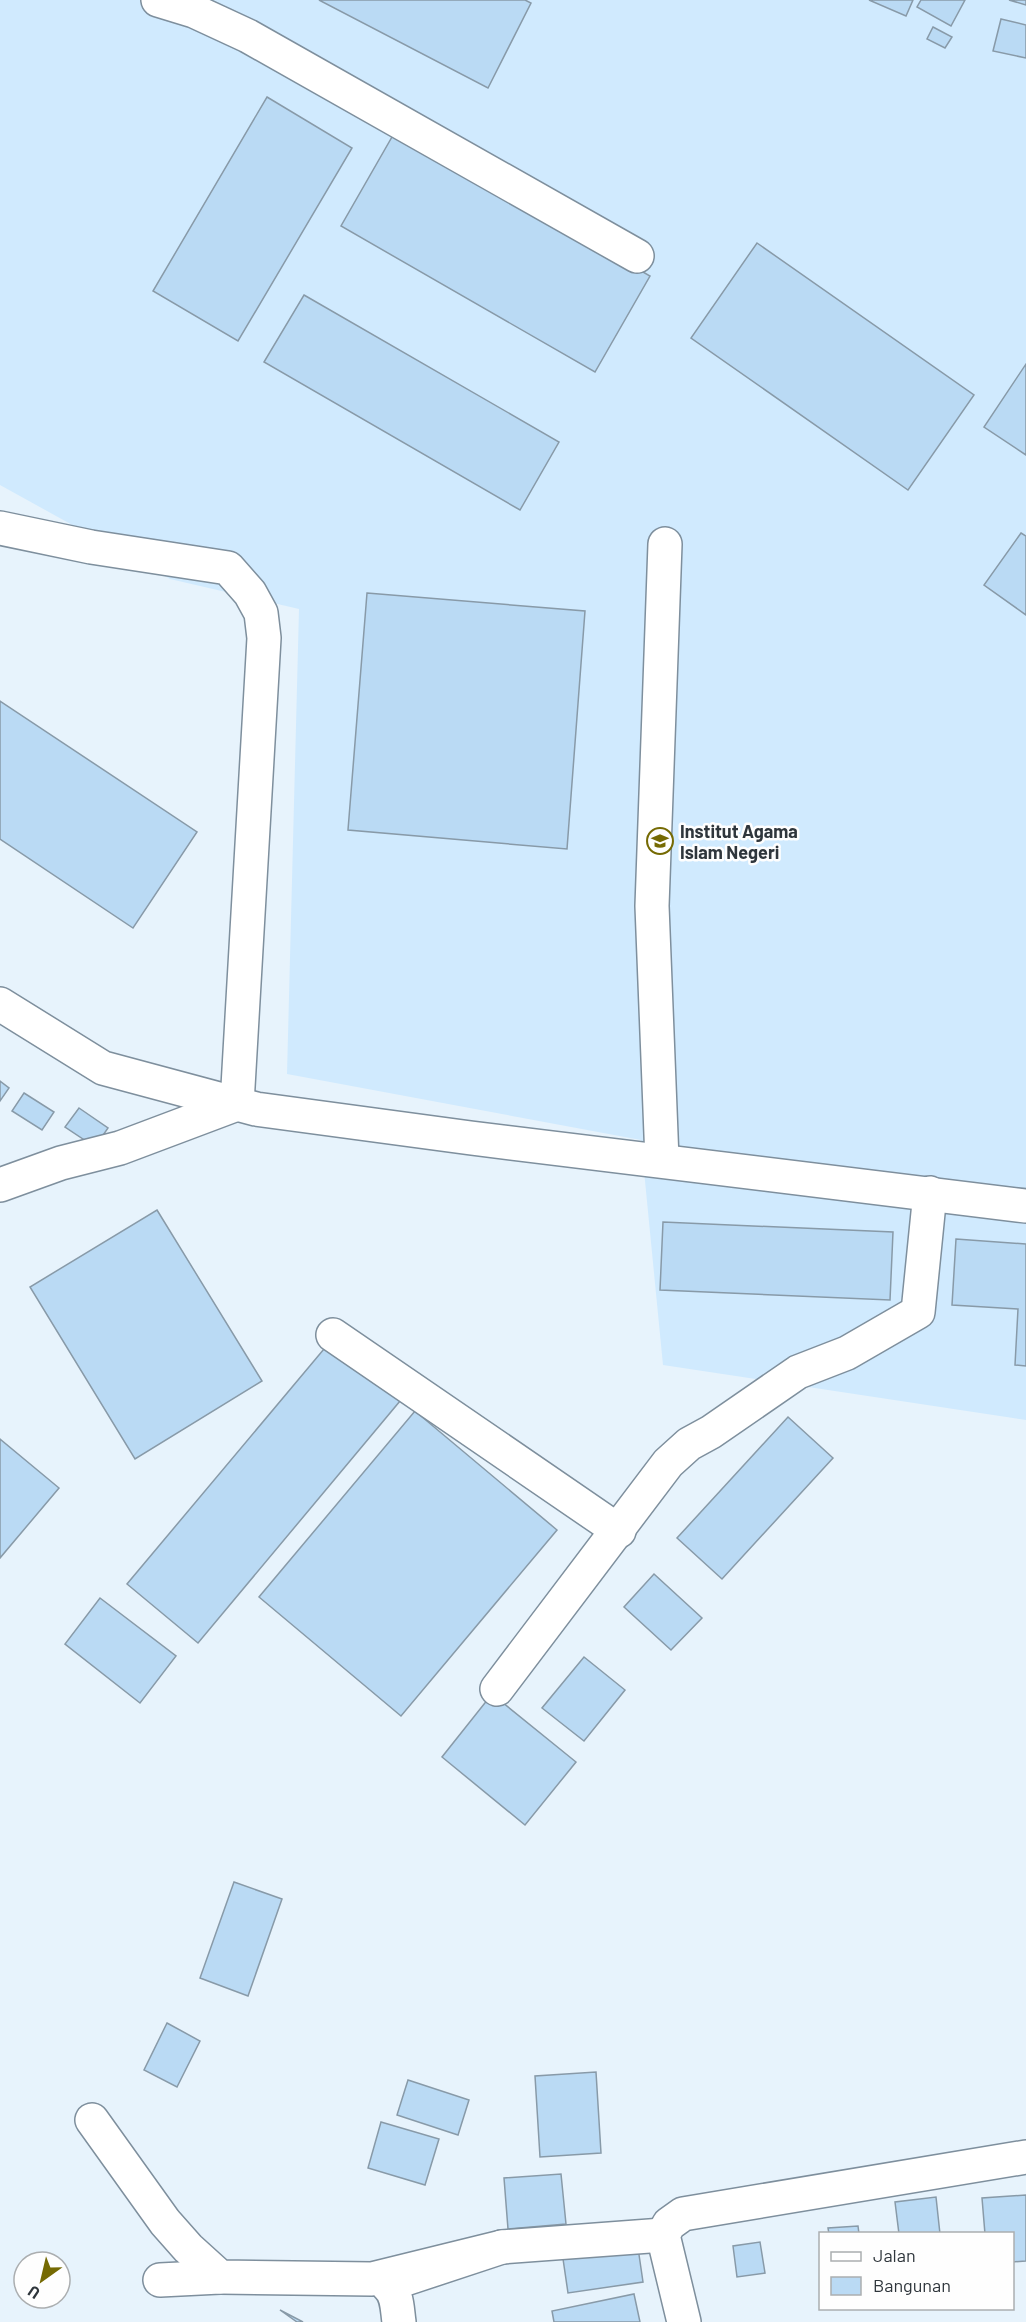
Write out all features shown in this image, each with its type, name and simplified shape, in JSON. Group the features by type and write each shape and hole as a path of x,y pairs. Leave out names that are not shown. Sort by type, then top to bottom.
{"street":[{"path":"158,0 195,11 248,36 637,256"},
{"path":"0,528 91,547 228,568 250,593 261,613 264,638 237,1104"},
{"path":"662,1160 652,906 665,544"},
{"path":"0,1004 103,1068 256,1109 471,1138 1026,1206"},
{"path":"0,1185 61,1163 120,1148 237,1104"},
{"path":"497,1689 669,1463 689,1444 711,1432 798,1372 847,1353 918,1312 930,1193"},
{"path":"333,1335 619,1531"},
{"path":"92,2120 165,2222 188,2248 220,2277"},
{"path":"684,2322 663,2235 675,2219 692,2211 1026,2157"},
{"path":"160,2280 220,2277 372,2279 502,2247 663,2235"},
{"path":"399,2322 396,2296 387,2285 502,2247"}],"shaded area":[{"name":"Institut Agama Islam Negeri","path":"0,0 1026,0 1026,1420 663,1365 641,1140 287,1074 299,609 170,579 0,485"}],"building":[{"path":"319,0 525,0 531,3 488,88"},
{"path":"869,0 913,0 906,16"},
{"path":"921,0 965,0 951,26 917,7"},
{"path":"1009,0 1026,0 1026,5"},
{"path":"1001,19 1026,25 1026,58 993,51"},
{"path":"933,27 952,37 945,48 927,39"},
{"path":"267,97 352,148 238,341 153,291"},
{"path":"396,130 650,276 595,372 341,226"},
{"path":"757,243 974,395 908,490 691,338"},
{"path":"304,295 559,442 520,510 264,362"},
{"path":"1026,364 1026,455 984,427"},
{"path":"1021,533 1026,536 1026,615 984,585"},
{"path":"367,593 585,611 567,849 348,830"},
{"path":"0,701 197,832 133,928 0,839"},
{"path":"0,1081 9,1088 0,1101"},
{"path":"24,1093 54,1112 42,1130 12,1111"},
{"path":"79,1108 108,1128 95,1147 65,1127"},
{"path":"157,1210 262,1381 135,1459 30,1287"},
{"path":"663,1222 893,1232 890,1300 660,1290"},
{"path":"956,1239 1026,1244 1026,1366 1015,1365 1018,1309 952,1305"},
{"path":"329,1343 400,1401 198,1643 127,1584"},
{"path":"415,1411 557,1530 401,1716 259,1597"},
{"path":"788,1417 833,1458 722,1579 677,1538"},
{"path":"0,1439 59,1488 0,1558"},
{"path":"654,1574 702,1618 671,1650 624,1607"},
{"path":"100,1598 176,1656 140,1703 65,1644"},
{"path":"584,1657 625,1690 584,1741 542,1708"},
{"path":"492,1694 576,1762 525,1825 442,1757"},
{"path":"234,1882 282,1899 248,1996 200,1978"},
{"path":"167,2023 200,2041 177,2087 144,2070"},
{"path":"596,2072 601,2153 540,2157 535,2076"},
{"path":"408,2080 469,2100 458,2135 397,2115"},
{"path":"381,2122 439,2139 425,2185 368,2168"},
{"path":"561,2174 566,2224 508,2229 504,2178"},
{"path":"1026,2195 1026,2261 1014,2262 1014,2232 985,2232 982,2198"},
{"path":"936,2197 940,2232 899,2232 895,2202"},
{"path":"858,2226 859,2232 829,2232 828,2228"},
{"path":"637,2241 643,2282 568,2293 562,2252"},
{"path":"760,2242 765,2273 737,2277 733,2246"},
{"path":"634,2294 640,2322 554,2322 552,2311"},
{"path":"280,2310 303,2322 297,2322"}],"place":[{"name":"Institut Agama Islam Negeri","path":"660,841"}]}
